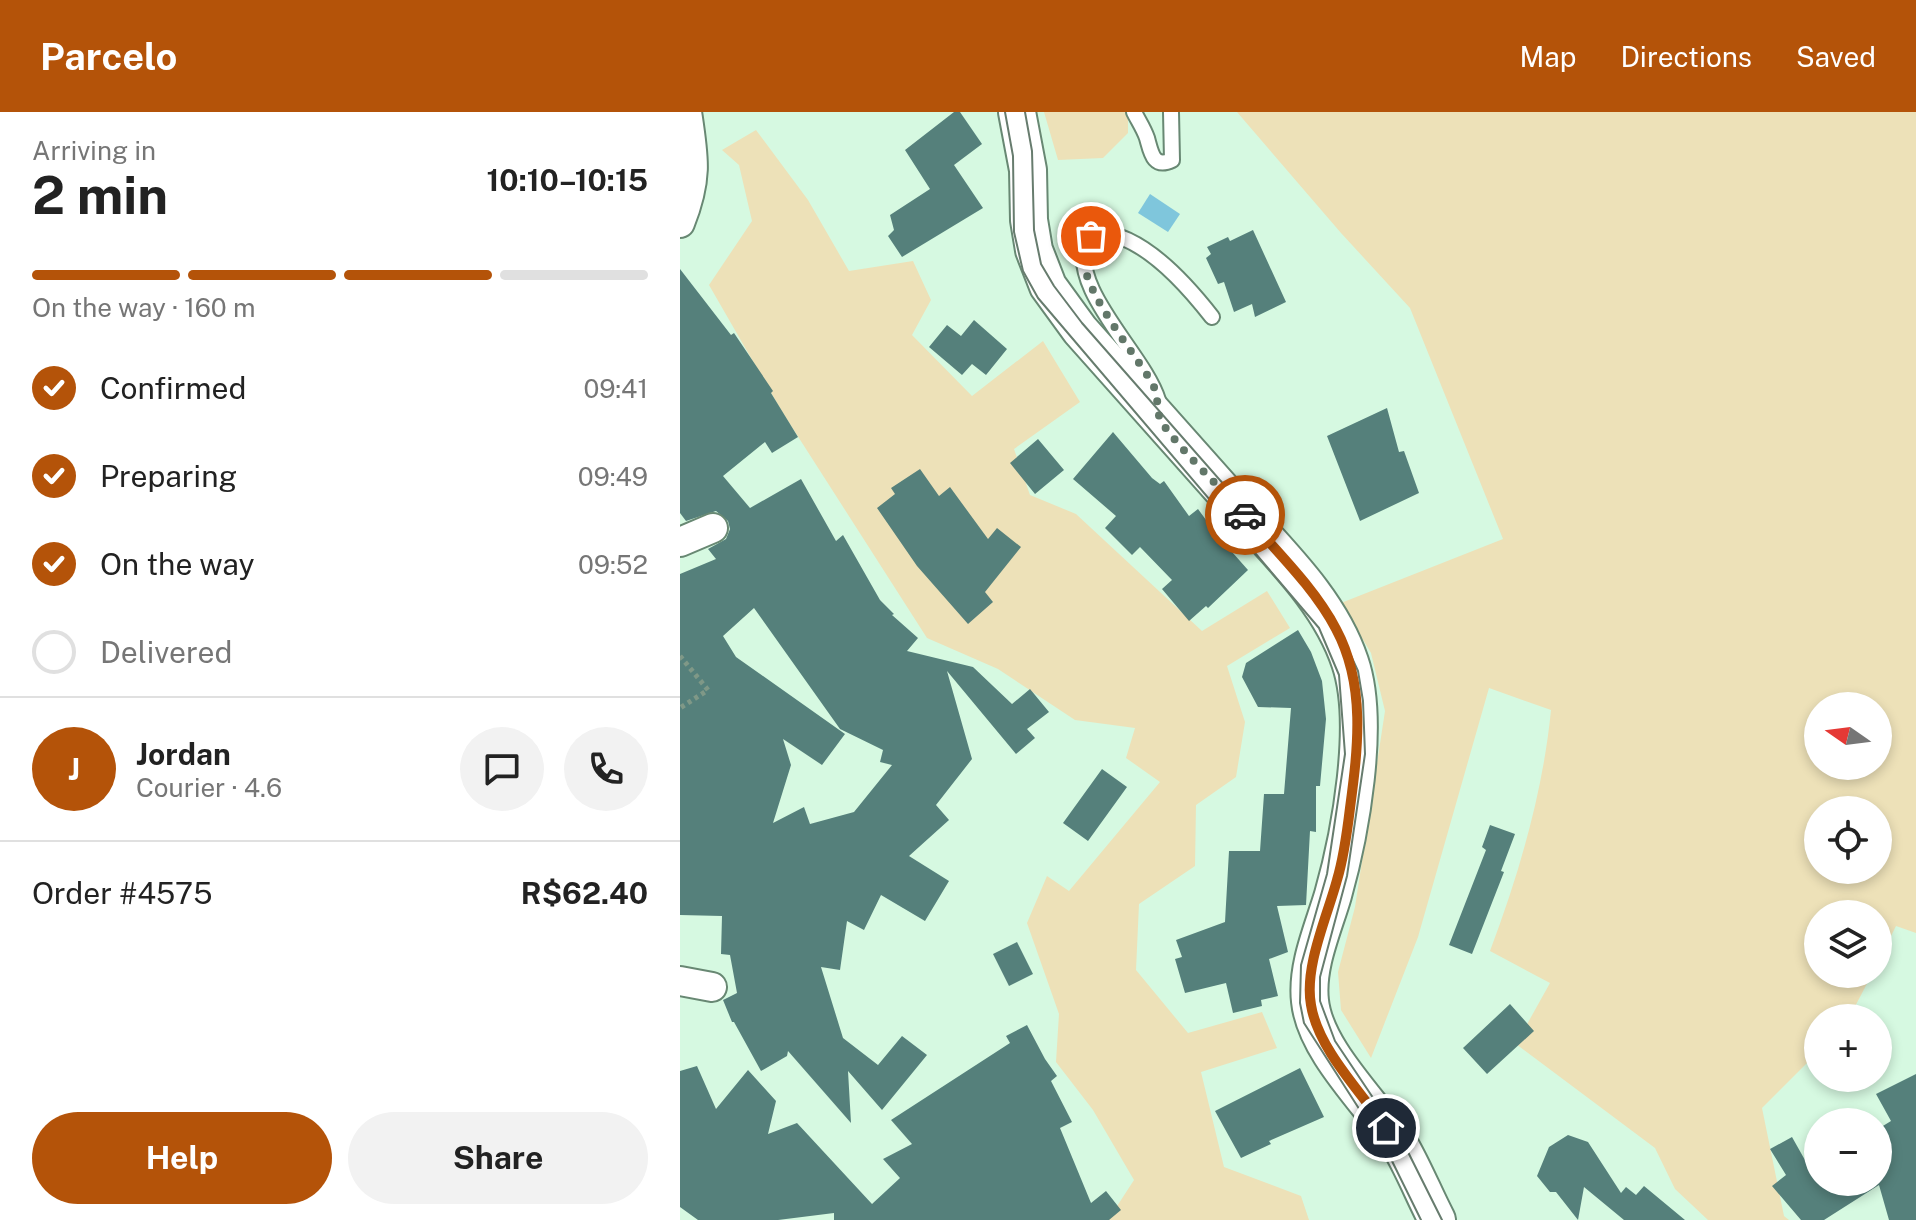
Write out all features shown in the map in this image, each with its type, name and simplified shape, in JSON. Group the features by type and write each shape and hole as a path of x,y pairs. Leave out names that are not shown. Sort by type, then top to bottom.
{"street":[{"path":"680,223 690,199 695,169 687,112"},
{"path":"1017,112 1028,170 1032,235 1048,286 1080,330 1302,580 1336,628 1351,665 1358,746 1343,861 1310,975 1310,1002 1326,1046 1401,1149 1437,1220"},
{"path":"680,542 713,528"},
{"path":"680,981 712,987"}],"lane":[{"path":"1134,112 1146,136 1150,154 1162,163 1172,160 1171,112"},
{"path":"1160,420 1154,388 1095,296 1082,256 1087,240 1098,233 1118,236 1163,263 1212,317"}],"path":[{"path":"680,656 708,690 680,708"}],"shaded area":[{"path":"1044,112 1128,112 1128,133 1103,158 1058,160"},
{"path":"1237,112 1916,112 1916,933 1896,926 1892,934 1892,900 1804,900 1804,988 1865,988 1856,1004 1804,1004 1804,1066 1762,1108 1784,1216 1789,1220 1708,1220 1675,1189 1655,1148 1516,1044 1550,983 1490,951 1528,832 1542,771 1551,710 1489,688 1418,937 1371,1058 1341,1010 1338,972 1355,907 1385,711 1371,653 1341,603 1503,539 1410,308"},
{"path":"756,130 808,200 849,271 913,261 931,300 912,335 972,396 1043,341 1080,402 1014,449 1030,495 1076,514 1202,631 1267,591 1290,628 1227,666 1245,722 1236,777 1196,805 1195,866 1139,904 1136,970 1188,1033 1262,1012 1277,1048 1201,1072 1224,1167 1301,1196 1309,1220 1108,1220 1134,1180 1093,1110 1056,1062 1059,1014 1027,923 1047,876 1069,891 1160,782 1126,758 1135,728 1075,720 998,669 927,638 781,410 709,285 752,221 739,165 722,150"}],"water":[{"path":"1150,194 1180,214 1168,232 1138,213"}],"building":[{"path":"954,112 960,112 982,144 954,165 983,208 902,257 888,236 894,230 890,215 930,189 905,150"},
{"path":"1253,230 1286,302 1255,317 1252,304 1234,312 1224,282 1218,284 1206,258 1211,254 1207,247"},
{"path":"680,269 731,335 734,333 773,391 771,393 798,437 772,453 765,442 723,476 750,508 801,479 836,541 843,535 880,600 918,638 907,651 973,667 1012,704 1030,689 1049,712 1027,729 1035,738 1016,754 947,671 972,759 936,805 949,820 909,856 949,881 925,921 881,895 864,930 847,921 840,970 821,967 843,1038 878,1065 902,1036 927,1055 882,1110 848,1071 851,1123 788,1051 787,1056 761,1071 732,1022 723,1000 737,993 730,955 721,954 722,916 680,915 680,574 716,559 708,549 726,539 730,529 728,521 716,511 686,521 680,513","holes":["754,608 840,729 883,750 880,762 892,765 854,812 810,824 804,807 773,823 791,765 783,739 822,765 845,734 736,657 723,636"]},
{"path":"974,320 1007,349 986,375 972,364 962,375 929,347 947,325 961,336"},
{"path":"1387,408 1399,452 1404,451 1419,493 1360,521 1327,436"},
{"path":"1113,432 1152,478 1160,484 1164,481 1189,516 1198,509 1248,570 1208,608 1206,606 1189,621 1162,589 1172,580 1140,547 1132,555 1105,528 1116,516 1073,479"},
{"path":"1038,439 1064,470 1035,494 1010,463"},
{"path":"920,469 939,496 950,487 988,539 997,528 1021,547 985,592 993,602 968,624 917,566 877,508 895,494 891,488"},
{"path":"1298,630 1322,681 1326,719 1320,786 1316,786 1316,832 1310,831 1306,905 1277,906 1288,952 1269,959 1278,996 1261,1000 1262,1006 1233,1013 1226,983 1185,993 1175,959 1182,957 1176,940 1225,922 1229,851 1260,851 1264,794 1284,794 1291,708 1258,707 1242,677 1246,663"},
{"path":"1102,769 1127,787 1088,841 1063,823"},
{"path":"1490,825 1515,834 1501,871 1504,872 1472,954 1449,945 1486,850 1482,847"},
{"path":"1017,942 1033,974 1009,986 993,954"},
{"path":"1510,1004 1534,1031 1487,1074 1463,1048"},
{"path":"1027,1025 1057,1076 1051,1081 1072,1122 1060,1128 1091,1203 1106,1191 1121,1210 1109,1220 834,1220 834,1213 778,1220 698,1220 680,1207 680,1071 697,1066 716,1109 748,1070 776,1101 768,1134 797,1123 872,1204 900,1178 883,1159 912,1144 891,1120 1010,1043 1006,1036"},
{"path":"1300,1068 1324,1117 1269,1141 1271,1144 1241,1158 1215,1111"},
{"path":"1916,1074 1916,1220 1889,1220 1882,1196 1892,1196 1892,1108 1884,1108 1876,1094 1892,1092 1892,1086"},
{"path":"1568,1135 1588,1142 1621,1193 1626,1187 1636,1195 1644,1186 1685,1220 1624,1220 1584,1187 1578,1220 1556,1192 1550,1192 1537,1176 1549,1147"},
{"path":"1792,1137 1804,1158 1804,1196 1862,1196 1824,1220 1801,1220 1772,1186 1786,1175 1770,1149"}],"tram line":[{"path":"1005,112 1013,156 1014,232 1023,271 1038,298 1319,628 1339,675 1345,754 1327,874 1301,965 1300,1003 1304,1023 1390,1157 1421,1220"},
{"path":"1025,112 1032,151 1034,230 1041,264 1054,286 1082,323 1316,594 1334,619 1358,671 1363,701 1365,754 1347,876 1320,977 1320,1001 1335,1041 1404,1144 1442,1220"}],"way so far":[{"path":"1091,236 1084,245 1082,256 1095,296 1154,388 1160,420 1245,515"}],"route":[{"path":"1245,515 1302,580 1336,628 1351,665 1358,746 1343,861 1310,975 1310,1002 1326,1046 1386,1128"}]}
